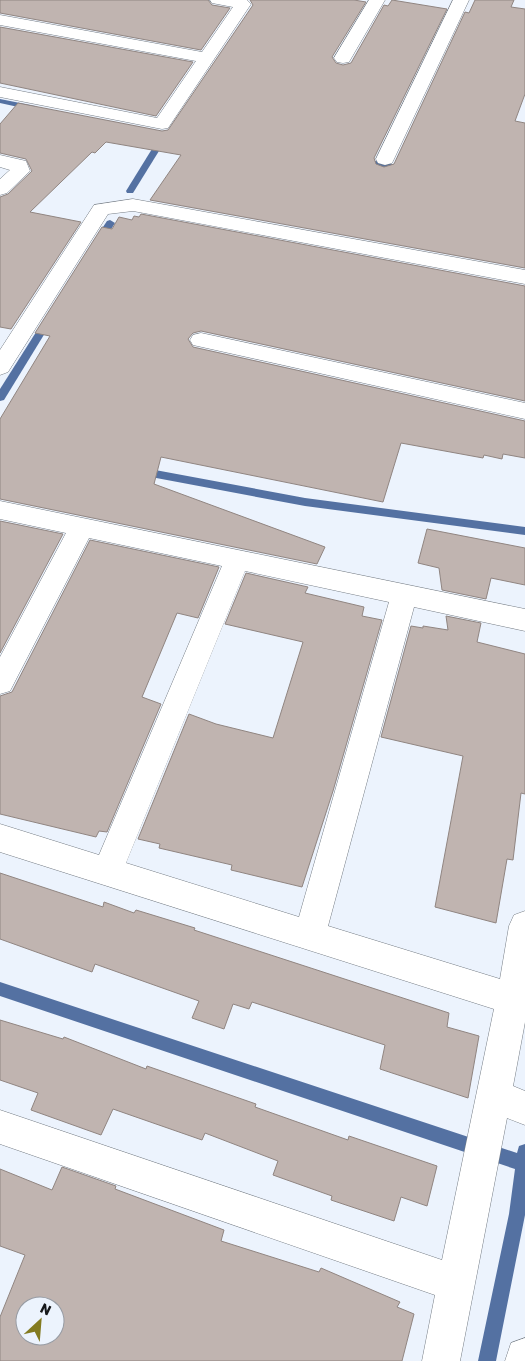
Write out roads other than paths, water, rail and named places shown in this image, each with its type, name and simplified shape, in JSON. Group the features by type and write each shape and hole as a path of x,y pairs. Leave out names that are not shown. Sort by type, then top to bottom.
{"street":[{"path":"218,0 246,2"},
{"path":"344,58 377,0"},
{"path":"385,158 461,0"},
{"path":"4,100 162,124 246,2"},
{"path":"0,20 206,58"},
{"path":"0,161 19,166 20,171 0,188"},
{"path":"0,366 101,209 132,205 525,277"},
{"path":"202,340 525,411"},
{"path":"0,510 525,620"},
{"path":"0,683 82,527"},
{"path":"107,872 237,560"},
{"path":"309,936 404,595"},
{"path":"0,838 519,1001"},
{"path":"441,1361 479,1172 505,1107 519,1001 525,926"},
{"path":"0,1127 457,1284"},
{"path":"524,1361 525,1357"}],"waterway":[{"path":"0,101 32,108"},
{"path":"130,191 163,138"},
{"path":"360,161 402,169"},
{"path":"98,242 110,223"},
{"path":"0,397 48,320"},
{"path":"139,471 305,502 525,531"},
{"path":"0,989 524,1164"},
{"path":"524,1164 525,1152"},
{"path":"487,1361 517,1214 524,1164"}]}
